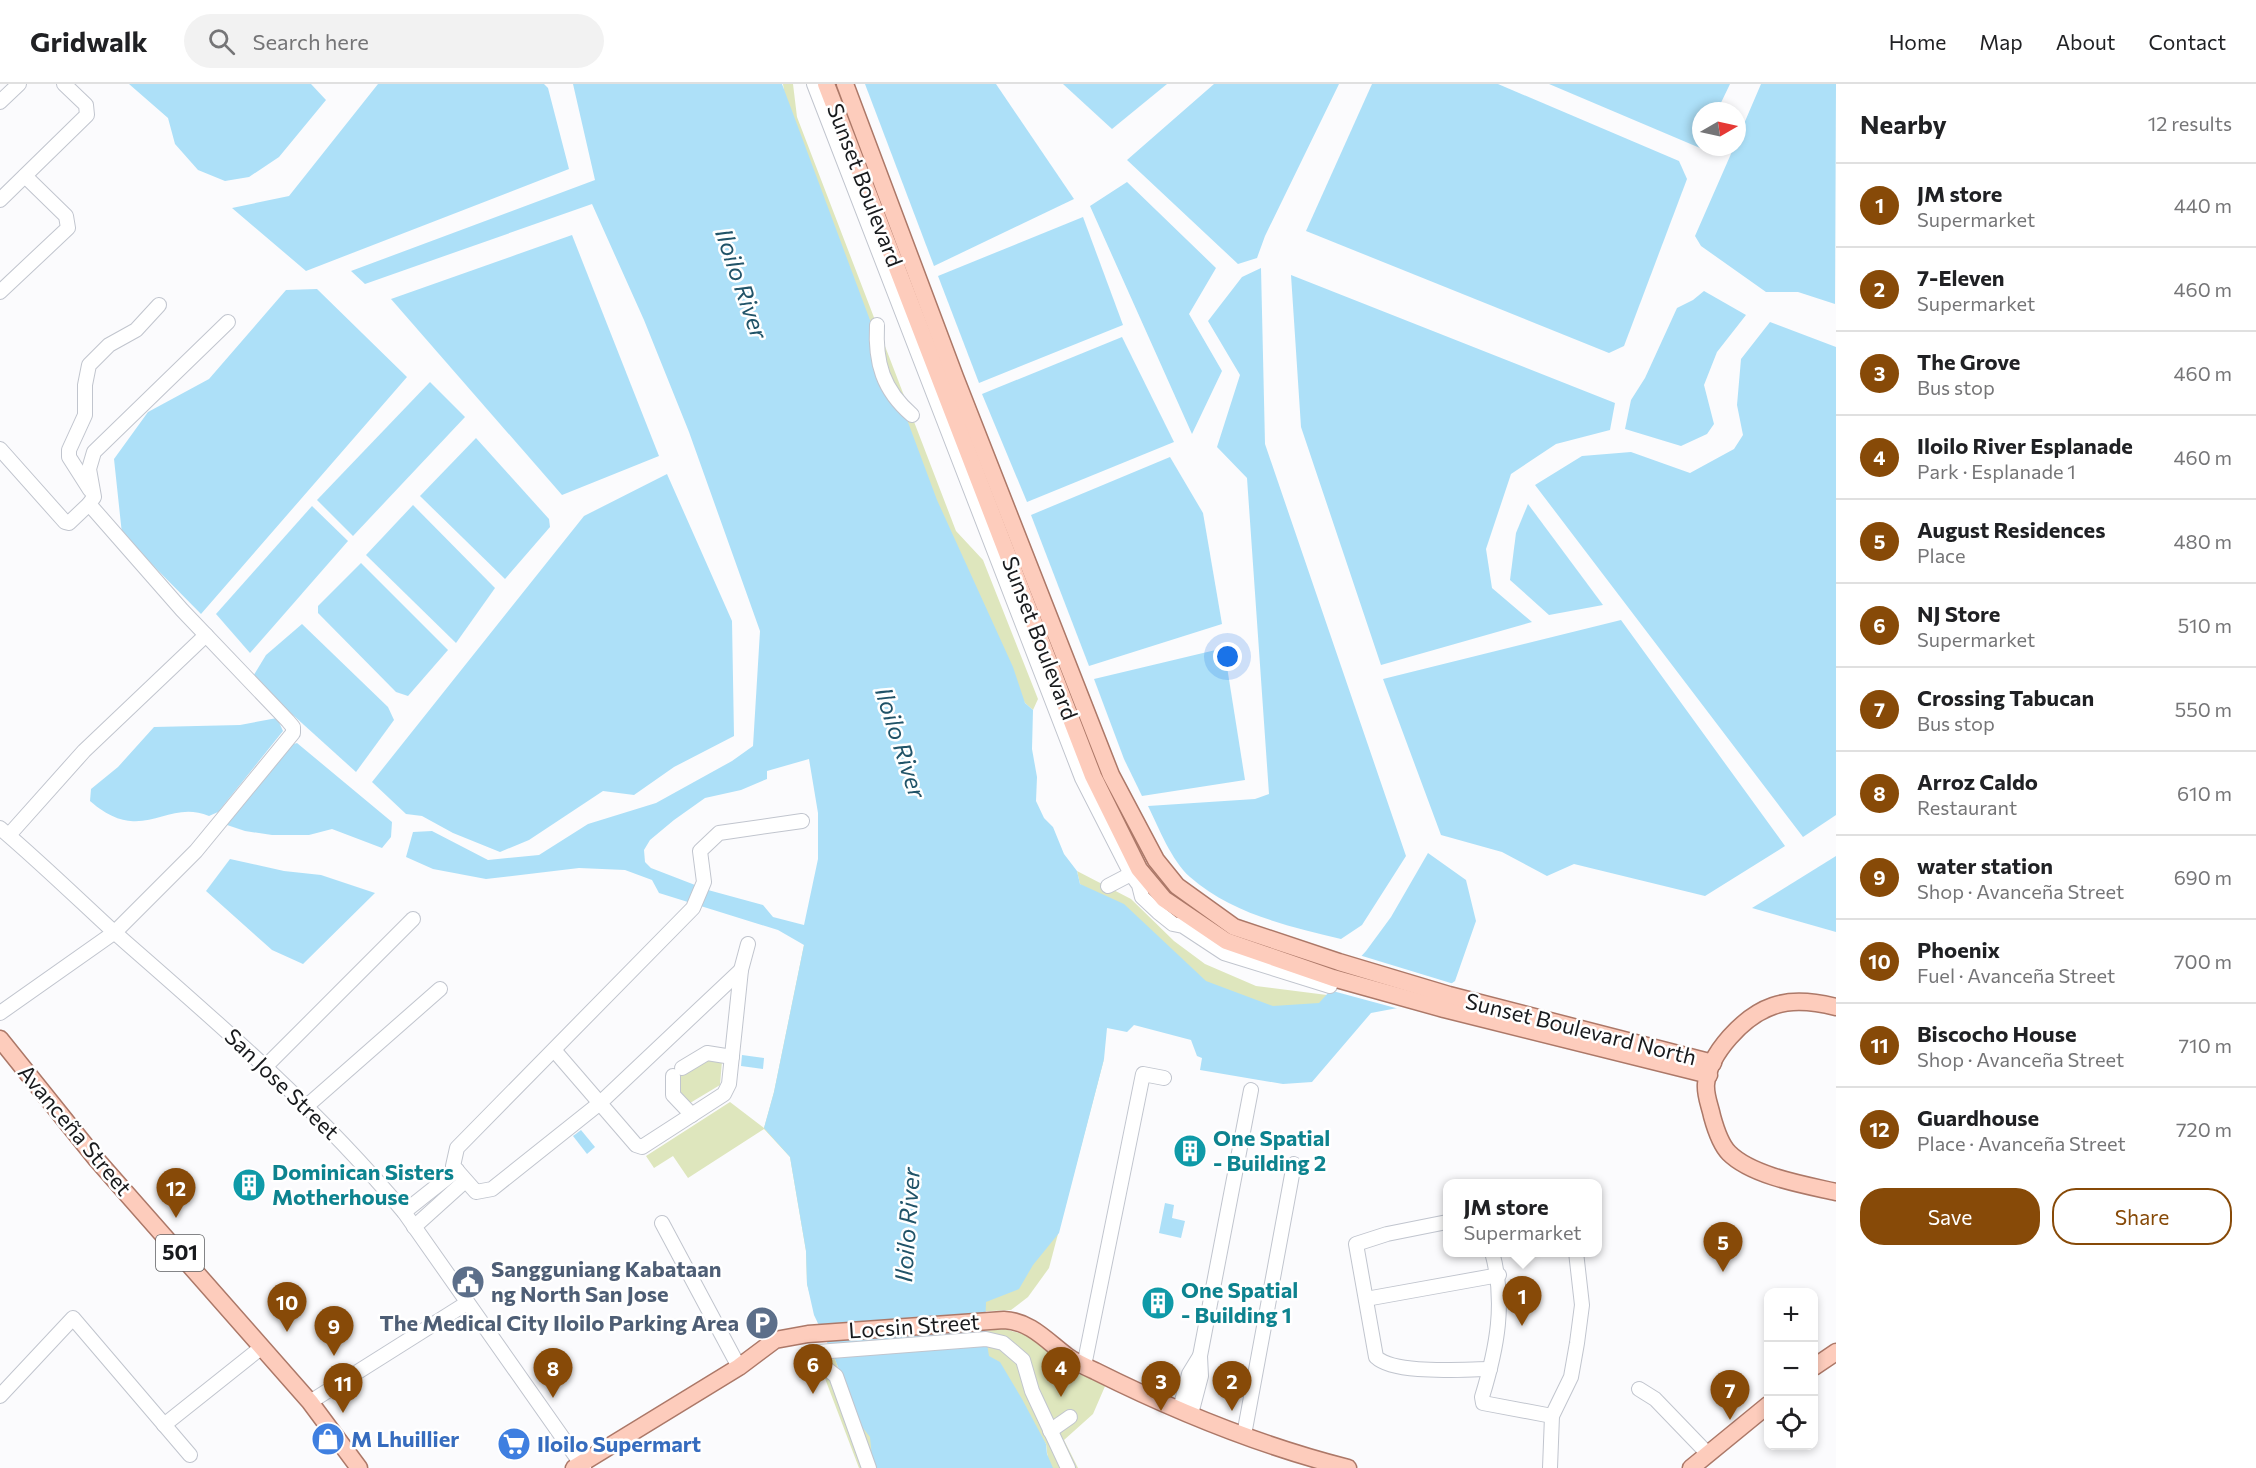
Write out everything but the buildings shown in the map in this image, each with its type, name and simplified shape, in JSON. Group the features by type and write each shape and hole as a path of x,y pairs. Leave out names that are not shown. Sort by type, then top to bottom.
{"main road":[{"name":"Sunset Boulevard","path":"826,84 938,352"},
{"name":"Sunset Boulevard","path":"845,84 938,352 1093,776 1139,869 1164,899 1226,941 1334,975 1447,1002"},
{"name":"Sunset Boulevard North","path":"1447,1002 1711,1069"},
{"name":"Sunset Boulevard North","path":"1836,1007 1811,1002 1773,1006 1757,1015 1728,1041 1711,1069 1707,1093 1714,1126 1729,1153 1764,1174 1836,1192"},
{"name":"Avanceña Street","path":"0,1039 98,1160 310,1402 359,1468"},
{"name":"Locsin Street","path":"579,1466 739,1367 775,1340 808,1334 1012,1320 1033,1329 1069,1358 1084,1366"},
{"path":"1818,1364 1836,1352"},
{"path":"1084,1366 1244,1435 1301,1456 1348,1468"},
{"path":"1691,1468 1764,1408"}],"street":[{"path":"0,102 19,84"},
{"path":"0,200 87,115 86,105 64,84"},
{"path":"814,84 1082,778 1131,874 1139,885 1142,897 1173,924 1183,926 1224,953 1334,975"},
{"path":"0,292 68,228 66,216 25,176"},
{"path":"0,1013 115,932 196,852 293,733 293,727 288,721 206,635 91,501 69,457 69,450 85,415 85,385 89,365 109,345 136,330 159,305"},
{"path":"0,449 65,522 69,522 91,501 89,469 94,452 228,322"},
{"path":"877,326 877,356 883,382 891,394 912,415"},
{"path":"4,831 206,635"},
{"path":"741,970 600,1103 492,1189 476,1191 453,1166 457,1148 693,908 704,882 700,851 719,833 802,821"},
{"name":"San Jose Street","path":"4,831 202,1007 308,1106 404,1212 579,1466"},
{"path":"1108,886 1131,874"},
{"path":"266,1068 413,919"},
{"path":"554,1050 636,1145 642,1147 724,1095 729,1084 741,970 748,944"},
{"path":"308,1106 440,989"},
{"path":"692,1115 673,1095 677,1072 707,1053 732,1057"},
{"path":"1084,1366 1143,1074 1164,1078"},
{"path":"1185,1411 1201,1376 1200,1356 1251,1090"},
{"path":"1244,1435 1294,1164"},
{"path":"404,1212 461,1175"},
{"path":"414,1227 461,1175"},
{"path":"662,1223 739,1367"},
{"path":"1443,1223 1387,1234 1356,1244 1376,1357 1383,1364 1406,1368 1490,1369"},
{"path":"1494,1257 1499,1275 1498,1338 1482,1397 1488,1406 1552,1416"},
{"path":"1550,1468 1552,1416 1571,1377 1577,1343 1581,1305 1576,1257"},
{"path":"1366,1299 1499,1275"},
{"path":"310,1402 467,1303"},
{"path":"0,1396 73,1318 190,1455"},
{"path":"869,1468 836,1376 823,1366 823,1352 986,1339 1003,1343 1018,1354 1068,1468"},
{"path":"164,1425 262,1347"},
{"path":"1639,1389 1655,1399 1708,1454"},
{"path":"1050,1431 1070,1417"}],"green space":[{"path":"783,84 793,84 797,117 956,531 983,560 1038,699 1033,710 1025,703 989,642 785,97"},
{"path":"1077,871 1131,899 1174,941 1205,964 1256,986 1327,995 1319,1004 1277,1014 1206,985 1080,884"},
{"path":"804,945 833,1319 818,1323 807,1284 806,1251 790,1157 764,1129 688,1178 673,1156 654,1168 646,1156 730,1102 764,1128 774,1092"},
{"path":"702,1059 722,1061 720,1085 690,1103 679,1097 676,1078"},
{"path":"1104,1059 1049,1268 1028,1297 1011,1310 969,1312"},
{"path":"1004,1329 1030,1336 1106,1384 1093,1414 1064,1440 1078,1468 1049,1468 1046,1444 975,1352 986,1346 985,1331"},
{"path":"835,1359 888,1468 859,1468 818,1360"}],"water":[{"path":"129,84 311,84 326,100 279,157 249,177 225,181 198,170 175,144 168,118"},
{"path":"378,84 544,84 548,88 569,169 306,271 232,208 289,196"},
{"name":"Iloilo River","path":"573,84 782,84 937,500 1013,667 1025,703 1033,710 1032,749 1037,777 1036,801 1044,818 1053,827 1064,854 1077,871 1080,884 1124,904 1206,981 1273,1006 1319,1003 1366,951 1391,917 1428,853 1466,880 1476,921 1455,981 1424,1003 1371,1013 1312,1082 1283,1084 1200,1070 1202,1058 1197,1056 1191,1040 1134,1025 1127,1032 1107,1028 1104,1059 1059,1233 1033,1265 1019,1289 986,1302 985,1331 989,1356 1000,1362 1022,1399 1046,1444 1047,1454 1053,1468 873,1468 870,1437 859,1423 835,1359 814,1315 807,1284 806,1251 790,1157 764,1128 774,1092 804,945 778,930 659,893 652,880 625,870 579,868 486,879 433,869 406,857 413,832 432,831 488,860 539,855 588,824 656,803 732,761 753,746 760,631 689,432 644,320 592,204 365,284 351,271 595,180","holes":["809,759 818,813 818,859 804,925 773,917 763,905 708,890 651,868 645,862 644,850 650,840 705,798 741,790 767,779 767,771"]},
{"path":"865,84 996,84 1074,199 934,266"},
{"path":"1063,84 1167,84 1112,129"},
{"path":"1214,84 1339,84 1265,236 1257,258 1238,264 1127,160"},
{"path":"1372,84 1498,84 1679,161 1687,179 1624,346 1609,353 1306,231"},
{"path":"1549,84 1730,84 1721,102 1692,102 1692,145"},
{"path":"1761,84 1836,84 1835,304 1798,292 1766,292 1701,246 1695,236 1730,156 1746,156 1746,119"},
{"path":"1127,182 1216,268 1189,314 1222,371 1192,434 1090,206"},
{"path":"1083,217 1123,325 979,383 938,276"},
{"path":"572,235 659,456 562,495 391,299"},
{"path":"1261,268 1265,444 1406,856 1362,925 1341,939 1261,917 1206,890 1177,862 1148,806 1255,799 1269,794 1247,478 1217,447 1240,375 1208,321 1242,277"},
{"path":"1291,275 1615,403 1610,430 1556,444 1511,474 1486,549 1492,588 1532,622 1381,665 1301,427"},
{"path":"317,289 407,377 201,614 122,534 114,459 148,412 209,379 286,290"},
{"path":"1704,291 1746,315 1717,352 1704,385 1714,424 1707,434 1681,446 1625,429 1631,400 1645,378 1677,308"},
{"path":"1770,322 1836,347 1836,815 1803,837 1535,485 1582,456 1631,452 1690,473 1734,449 1743,435 1737,405 1741,359"},
{"path":"1122,337 1174,442 1027,502 982,394"},
{"path":"430,382 465,417 353,536 317,500"},
{"path":"476,438 549,519 550,527 505,579 420,496"},
{"path":"1170,457 1203,513 1222,624 1089,666 1031,515"},
{"path":"667,474 732,621 734,736 674,767 634,795 603,791 529,840 500,852 453,833 422,816 406,814 372,782 584,516"},
{"path":"1528,504 1603,605 1549,615 1510,580 1516,533"},
{"path":"413,505 495,588 456,643 366,555"},
{"path":"312,506 348,541 250,653 216,614"},
{"path":"361,563 448,650 408,696 396,692 318,613 318,606"},
{"path":"1621,620 1785,846 1705,896 1574,864 1547,876 1502,852 1441,835 1383,679"},
{"path":"302,624 388,707 394,720 356,772 252,678 266,655"},
{"path":"1224,648 1245,780 1142,796 1124,759 1094,679"},
{"path":"277,718 283,731 218,812 209,816 193,812 139,821 125,820 109,814 90,801 91,789 118,767 154,727 240,725"},
{"path":"297,743 392,822 391,837 382,848 332,829 309,835 272,835 245,831 224,824 287,746"},
{"path":"1836,856 1836,932 1752,908"},
{"path":"230,859 284,871 321,875 375,893 303,964 272,950 206,891"},
{"path":"742,1055 764,1058 763,1069 741,1066"},
{"path":"581,1130 595,1147 587,1154 573,1136"},
{"path":"1165,1203 1174,1205 1172,1218 1185,1221 1181,1238 1159,1233"}],"pier":[{"path":"1359,955 1454,984 1426,1006 1403,1010 1329,990 1331,984"}],"place":[{"name":"One Spatial - Building 2","path":"1190,1151"},
{"name":"Dominican Sisters Motherhouse","path":"249,1185"},
{"name":"Guardhouse","path":"176,1218"},
{"name":"August Residences","path":"1723,1272"},
{"name":"Sangguniang Kabataan ng North San Jose","path":"468,1282"},
{"name":"One Spatial - Building 1","path":"1158,1303"},
{"name":"The Medical City Iloilo Parking Area","path":"762,1323"},
{"name":"JM store","path":"1522,1326"},
{"name":"Phoenix","path":"287,1332"},
{"name":"water station","path":"334,1356"},
{"name":"NJ Store","path":"813,1394"},
{"name":"Iloilo River Esplanade","path":"1061,1397"},
{"name":"Arroz Caldo","path":"553,1398"},
{"name":"The Grove","path":"1161,1411"},
{"name":"7-Eleven","path":"1232,1411"},
{"name":"Biscocho House","path":"343,1413"},
{"name":"Crossing Tabucan","path":"1730,1420"},
{"name":"M Lhuillier","path":"328,1439"},
{"name":"Iloilo Supermart","path":"514,1444"}]}
